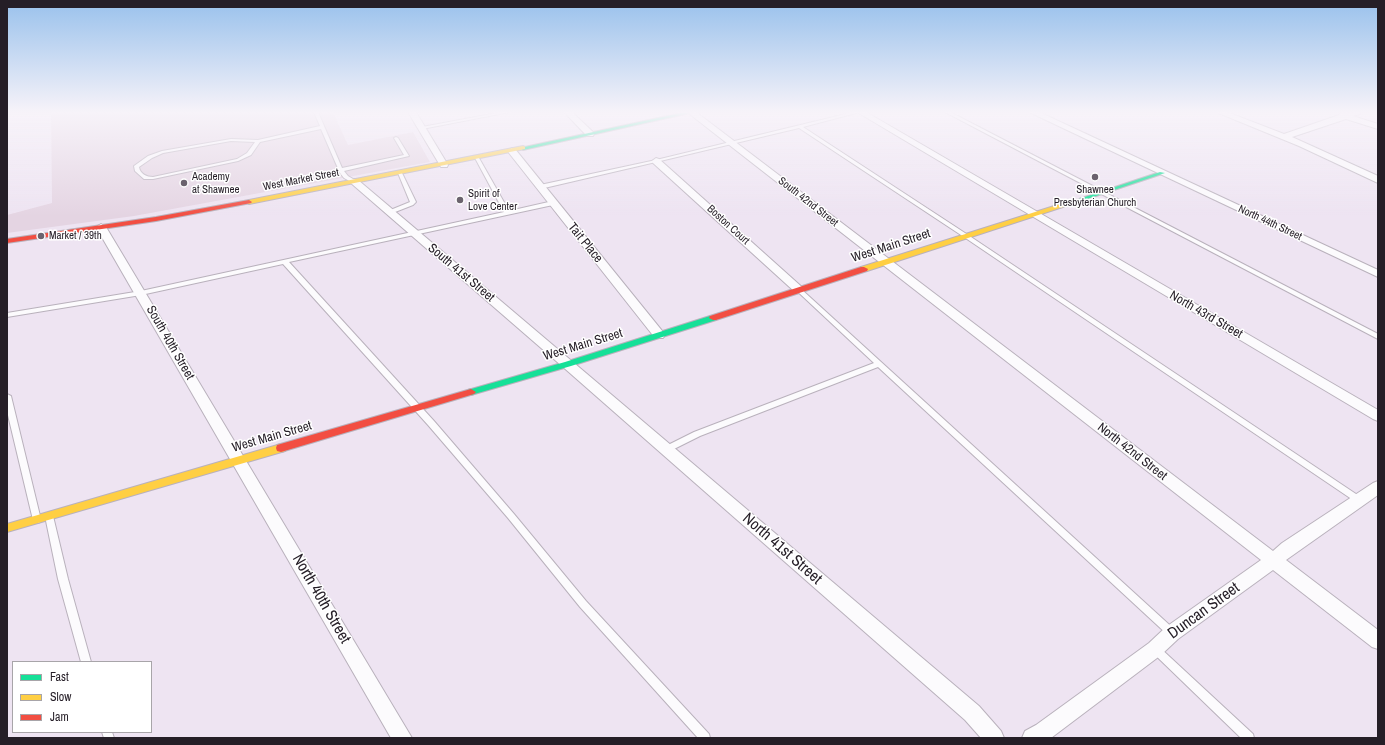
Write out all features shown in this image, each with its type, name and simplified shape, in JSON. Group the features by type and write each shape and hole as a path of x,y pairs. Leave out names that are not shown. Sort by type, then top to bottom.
{"street":[{"path":"433,147 444,165"},
{"name":"West Market Street","path":"7,241 156,219 444,165 531,147"},
{"name":"South 42nd Street","path":"736,147 886,262"},
{"name":"North 43rd Street","path":"920,147 1378,416"},
{"name":"North 44th Street","path":"1107,147 1378,274"},
{"path":"1308,147 1378,180"},
{"name":"Tait Place","path":"512,151 659,335"},
{"name":"Boston Court","path":"656,161 799,290"},
{"name":"West Main Street","path":"7,528 568,364 1162,173"},
{"name":"South 41st Street","path":"355,182 568,364"},
{"name":"South 40th Street","path":"101,227 239,460"},
{"name":"North 42nd Street","path":"886,262 1378,641"},
{"name":"North 41st Street","path":"568,364 972,713 994,738"},
{"name":"North 40th Street","path":"239,460 402,738"},
{"name":"Duncan Street","path":"1032,738 1043,732 1155,649 1172,633 1274,561 1288,548 1378,487"}],"lane":[{"path":"192,147 162,152 141,162 136,167 137,171 146,178 153,178 238,160 249,154 254,147"},
{"path":"331,147 341,170 346,177 355,182"},
{"path":"341,170 407,156 401,147"},
{"path":"540,187 711,147"},
{"path":"831,147 1359,500"},
{"path":"1014,147 1378,337"},
{"path":"477,158 507,213"},
{"path":"390,212 413,202 400,173"},
{"path":"7,315 141,293 553,202"},
{"path":"284,262 512,516 583,604 705,738"},
{"path":"799,290 1172,633"},
{"path":"667,449 697,434 879,364"},
{"path":"7,396 36,520"},
{"path":"49,516 63,578 86,661"},
{"path":"1155,649 1249,738"}],"shaded area":[{"name":"Academy at Shawnee","path":"51,147 421,147 430,162 134,216 7,233 7,215 52,203"}],"traffic: fast":[{"path":"523,148 529,147"},
{"path":"1070,203 1162,173"},
{"path":"471,392 568,364 713,318"}],"traffic: slow":[{"path":"249,202 523,148"},
{"path":"864,269 1070,203"},
{"path":"7,528 281,448"}],"traffic: jam":[{"path":"7,241 156,219 249,202"},
{"path":"713,318 864,269"},
{"path":"281,448 471,392"}],"place":[{"name":"Shawnee Presbyterian Church","path":"1095,177"},
{"name":"Academy at Shawnee","path":"184,183"},
{"name":"Spirit of Love Center","path":"460,200"},
{"name":"Market / 39th","path":"41,236"}]}
